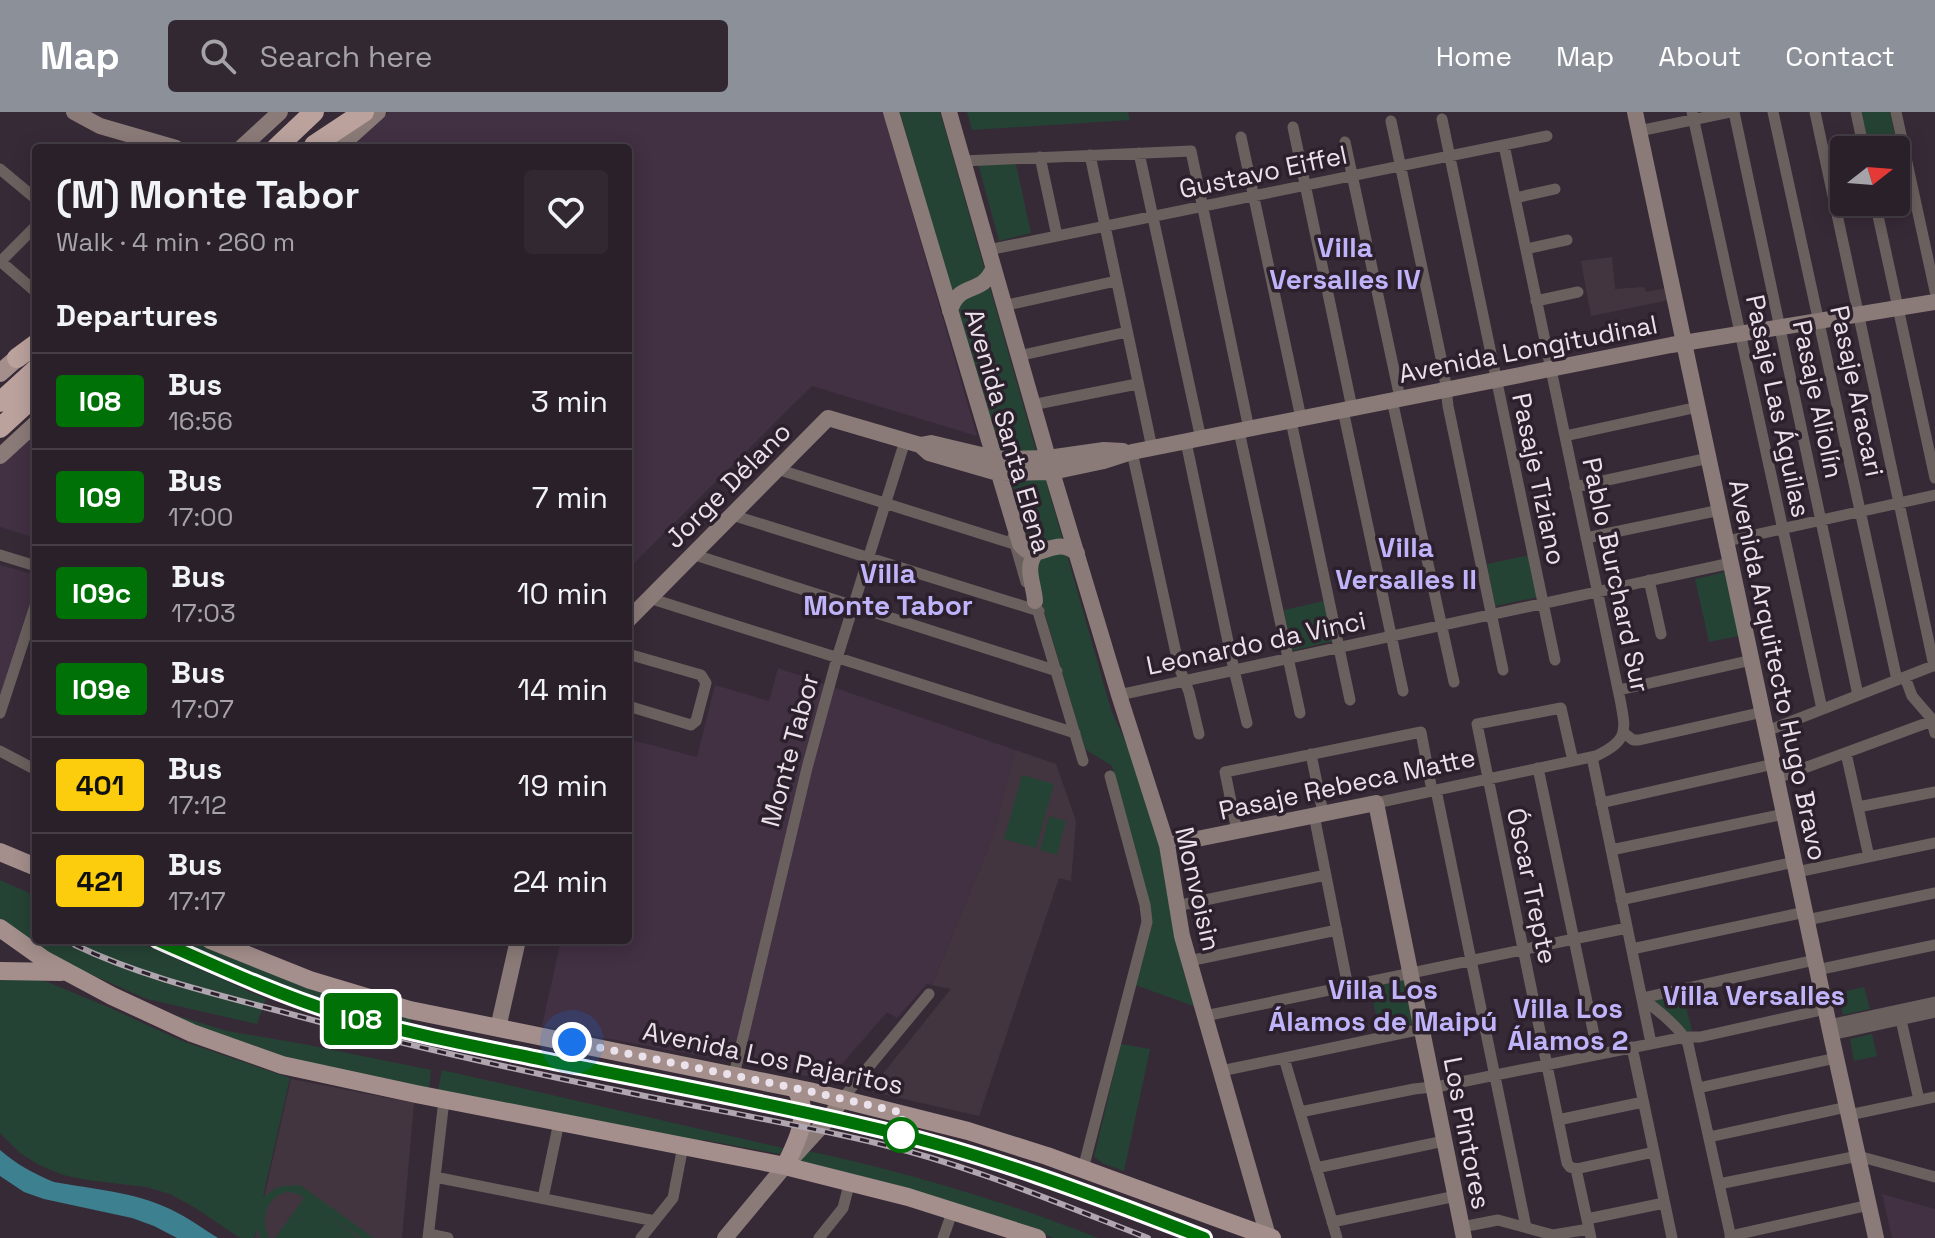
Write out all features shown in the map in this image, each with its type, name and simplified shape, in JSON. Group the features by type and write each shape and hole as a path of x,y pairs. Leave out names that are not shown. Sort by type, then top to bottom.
{"highway":[{"path":"280,144 314,112"},
{"path":"315,144 351,112"},
{"path":"316,144 364,112"},
{"path":"17,358 32,345"},
{"path":"0,402 32,373"},
{"path":"0,428 32,399"}],"main road":[{"path":"0,373 17,358"},
{"path":"0,852 32,865"},
{"path":"0,928 64,972 167,1022 266,1060 328,1076 850,1181 1037,1238"},
{"name":"Avenida Los Pajaritos","path":"220,944 346,992 410,1010 843,1098 968,1131 1270,1237"},
{"path":"0,971 64,972"},
{"path":"785,1166 797,1140 803,1115 803,1103 795,1088"}],"street":[{"path":"74,112 100,126 162,144"},
{"path":"245,144 280,112"},
{"path":"342,144 378,112"},
{"name":"Avenida Santa Elena","path":"891,112 996,465 1012,522 1014,544 1028,589 1037,606 1083,761"},
{"name":"Avenida Santa Elena","path":"949,112 1077,553"},
{"name":"Avenida Arquitecto Hugo Bravo","path":"1635,112 1876,1238"},
{"path":"1639,131 1693,116 1732,112"},
{"name":"Pasaje Aliolín","path":"1732,112 1858,695"},
{"name":"Pasaje Aracari","path":"1773,112 1860,511 1901,678 1934,725"},
{"path":"1767,731 1934,665 1815,112"},
{"path":"1856,112 1861,136"},
{"path":"1896,112 1935,291"},
{"name":"Pasaje Las Águilas","path":"1693,116 1822,709"},
{"name":"Pasaje Tiziano","path":"1442,119 1555,660"},
{"path":"1391,121 1503,670"},
{"path":"1293,127 1403,691"},
{"name":"Gustavo Eiffel","path":"988,250 1547,136"},
{"path":"1241,137 1255,196 1350,700"},
{"path":"1345,142 1454,682"},
{"name":"Pablo Burchard Sur","path":"1504,145 1625,725 1618,741 1592,757"},
{"path":"963,161 1191,151 1300,713"},
{"path":"1139,153 1234,670 1247,723"},
{"path":"1090,155 1152,448"},
{"path":"1040,157 1057,236"},
{"path":"0,169 32,196"},
{"path":"1515,198 1555,189"},
{"path":"1878,216 1935,478"},
{"path":"32,230 0,261 32,289"},
{"path":"1526,249 1567,240"},
{"path":"936,267 951,284 990,291 1002,303 1116,281"},
{"path":"950,311 953,301 987,280 993,269"},
{"path":"1536,301 1578,292"},
{"name":"Avenida Longitudinal","path":"828,418 913,443 931,443 996,465 1104,461 1132,452 1685,342 1935,302"},
{"path":"1018,356 1127,332"},
{"path":"1032,405 1137,384"},
{"path":"1565,436 1698,407"},
{"name":"Jorge Délano","path":"632,616 828,418"},
{"path":"0,456 32,427"},
{"name":"Monte Tabor","path":"734,1075 803,782 837,658 885,503 913,443"},
{"path":"1132,452 1179,667 1189,692 1199,734"},
{"path":"1575,487 1709,458"},
{"path":"777,469 1014,544"},
{"path":"1727,541 1935,495"},
{"path":"1586,538 1720,510"},
{"path":"732,515 1037,606 1030,565 1036,553"},
{"path":"1012,522 1023,548 1029,552 1036,553 1057,546 1068,547 1077,553"},
{"path":"1057,546 1068,525"},
{"name":"Monvoisin","path":"1077,553 1167,845 1176,906 1189,961 1270,1237"},
{"path":"692,554 1057,671"},
{"path":"0,555 32,565"},
{"name":"Leonardo da Vinci","path":"1119,695 1731,563"},
{"path":"1649,580 1661,634"},
{"path":"649,598 1075,733"},
{"path":"0,713 32,615"},
{"path":"632,655 701,675 706,686 693,725 632,707"},
{"path":"1619,690 1752,660"},
{"name":"Óscar Trepte","path":"1573,761 1561,708 1477,724 1567,1163 1576,1169 1589,1229"},
{"path":"1624,733 1633,740 1639,740 1763,712"},
{"path":"1601,803 1775,771 1846,753 1934,725"},
{"path":"1237,831 1225,772 1421,732 1526,1227"},
{"path":"0,751 32,768"},
{"path":"1846,753 1869,857"},
{"path":"1311,754 1326,875 1348,987"},
{"path":"1592,757 1651,1043"},
{"name":"Pasaje Rebeca Matte","path":"1167,845 1592,757"},
{"path":"1538,768 1598,1054"},
{"path":"1083,1169 1147,922 1110,776"},
{"path":"1858,807 1935,792"},
{"name":"Los Pintores","path":"1376,803 1463,1233"},
{"path":"1611,850 1784,814"},
{"path":"1621,900 1935,843"},
{"path":"1176,906 1326,875"},
{"path":"1632,949 1935,893"},
{"path":"1205,1016 1627,928"},
{"path":"1189,961 1337,930"},
{"path":"498,1028 516,944"},
{"path":"1642,998 1935,945"},
{"path":"725,1238 823,1126 929,994"},
{"path":"1642,998 1685,1037 1688,1044 1730,1237 1869,1205"},
{"path":"1829,1023 1935,1002"},
{"path":"1300,1112 1685,1037 1829,1023 1901,1020 1935,1012"},
{"path":"1901,1020 1919,1100"},
{"path":"1221,1071 1422,1029"},
{"path":"1632,1047 1672,1238"},
{"path":"1284,1058 1337,1238"},
{"path":"1698,1088 1836,1058"},
{"path":"1709,1137 1935,1097"},
{"path":"444,1100 429,1236 448,1238"},
{"path":"1558,1120 1643,1102"},
{"path":"543,1198 559,1122"},
{"path":"1316,1168 1444,1141"},
{"path":"641,1238 673,1198 683,1146"},
{"path":"1576,1169 1654,1152"},
{"path":"1719,1184 1858,1156 1935,1177"},
{"path":"435,1177 655,1221"},
{"path":"819,1238 843,1208 850,1181"},
{"path":"1332,1222 1456,1196"},
{"path":"1463,1233 1498,1220 1557,1235 1589,1229 1664,1203"},
{"path":"943,1238 953,1210"}],"shaded area":[{"path":"389,112 883,112 977,436 812,386 632,565 632,144 353,144"},
{"path":"1612,257 1615,289 1644,287 1646,292 1666,288 1669,300 1591,316 1581,261"},
{"path":"32,435 32,537 0,527 0,464"},
{"path":"0,565 32,574 32,606 0,700"},
{"path":"778,668 1015,750 994,834 932,985 927,984 897,1018 887,1012 828,1080 542,1026 560,944 632,944 632,740 697,757 715,685 769,701"},
{"path":"1015,750 1056,764 1076,821 1071,881 1059,878 979,1116 869,1091 951,989 932,985 994,834"},
{"path":"291,1079 414,1103 402,1238 255,1238"},
{"path":"1882,1194 1935,1209 1935,1238 1892,1238"}],"green space":[{"path":"900,112 940,112 1036,450 1032,453 1003,453 995,445"},
{"path":"967,112 1128,112 1130,120 972,130"},
{"path":"1859,112 1890,112 1895,136 1864,136"},
{"path":"1015,160 1031,233 999,241 978,163"},
{"path":"1045,477 1111,710 1131,754 1161,852 1182,966 1194,1006 1135,985 1151,911 1112,766 1085,749 1032,570 1037,545 1027,540 1012,484"},
{"path":"1530,555 1538,597 1495,606 1487,564"},
{"path":"1725,572 1739,636 1709,642 1695,579"},
{"path":"1324,601 1333,641 1291,651 1284,610"},
{"path":"1022,775 1054,784 1036,848 1004,839"},
{"path":"1049,816 1066,821 1057,855 1040,850"},
{"path":"0,880 32,894 32,941 0,920"},
{"path":"37,944 144,944 266,999 257,1024 147,999 67,964"},
{"path":"171,944 206,944 339,999 411,1018 408,1032 307,1003"},
{"path":"1404,979 1413,1024 1379,1031 1370,986"},
{"path":"0,980 42,980 182,1041 290,1078 263,1197 276,1188 300,1185 374,1238 361,1238 329,1216 358,1238 275,1238 304,1198 286,1192 272,1200 268,1208 265,1217 269,1238 260,1238 257,1229 254,1238 240,1238 170,1194 146,1187 63,1175 20,1153 0,1133"},
{"path":"1864,987 1870,1009 1843,1015 1838,993"},
{"path":"1682,991 1692,1031 1683,1032 1648,1000"},
{"path":"165,1012 227,1031 431,1070 429,1090 329,1072 164,1015"},
{"path":"1872,1034 1877,1056 1854,1061 1850,1039"},
{"path":"1121,1044 1150,1049 1124,1171 1094,1157"},
{"path":"442,1070 783,1148 780,1154 704,1140 685,1140 438,1091"},
{"path":"808,1151 954,1188 1098,1238 1054,1238 1004,1219 795,1164"}],"water":[{"path":"0,1150 12,1160 54,1182 156,1203 218,1238 177,1238 132,1218 24,1192 0,1176"}],"railway":[{"path":"75,945 183,985 377,1037 914,1153 1016,1186 1148,1238"}],"bus line":[{"name":"I08","path":"166,944 338,1013 435,1038 892,1132 1094,1196 1204,1238"}],"district":[{"name":"Villa Versalles IV","path":"1345,263"},
{"name":"Villa Versalles II","path":"1406,563"},
{"name":"Villa Monte Tabor","path":"888,589"},
{"name":"Villa Versalles","path":"1754,995"},
{"name":"Villa Los Álamos de Maipú","path":"1383,1005"},
{"name":"Villa Los Álamos 2","path":"1568,1024"}],"route":[{"path":"572,1042 903,1113 901,1135"}]}
